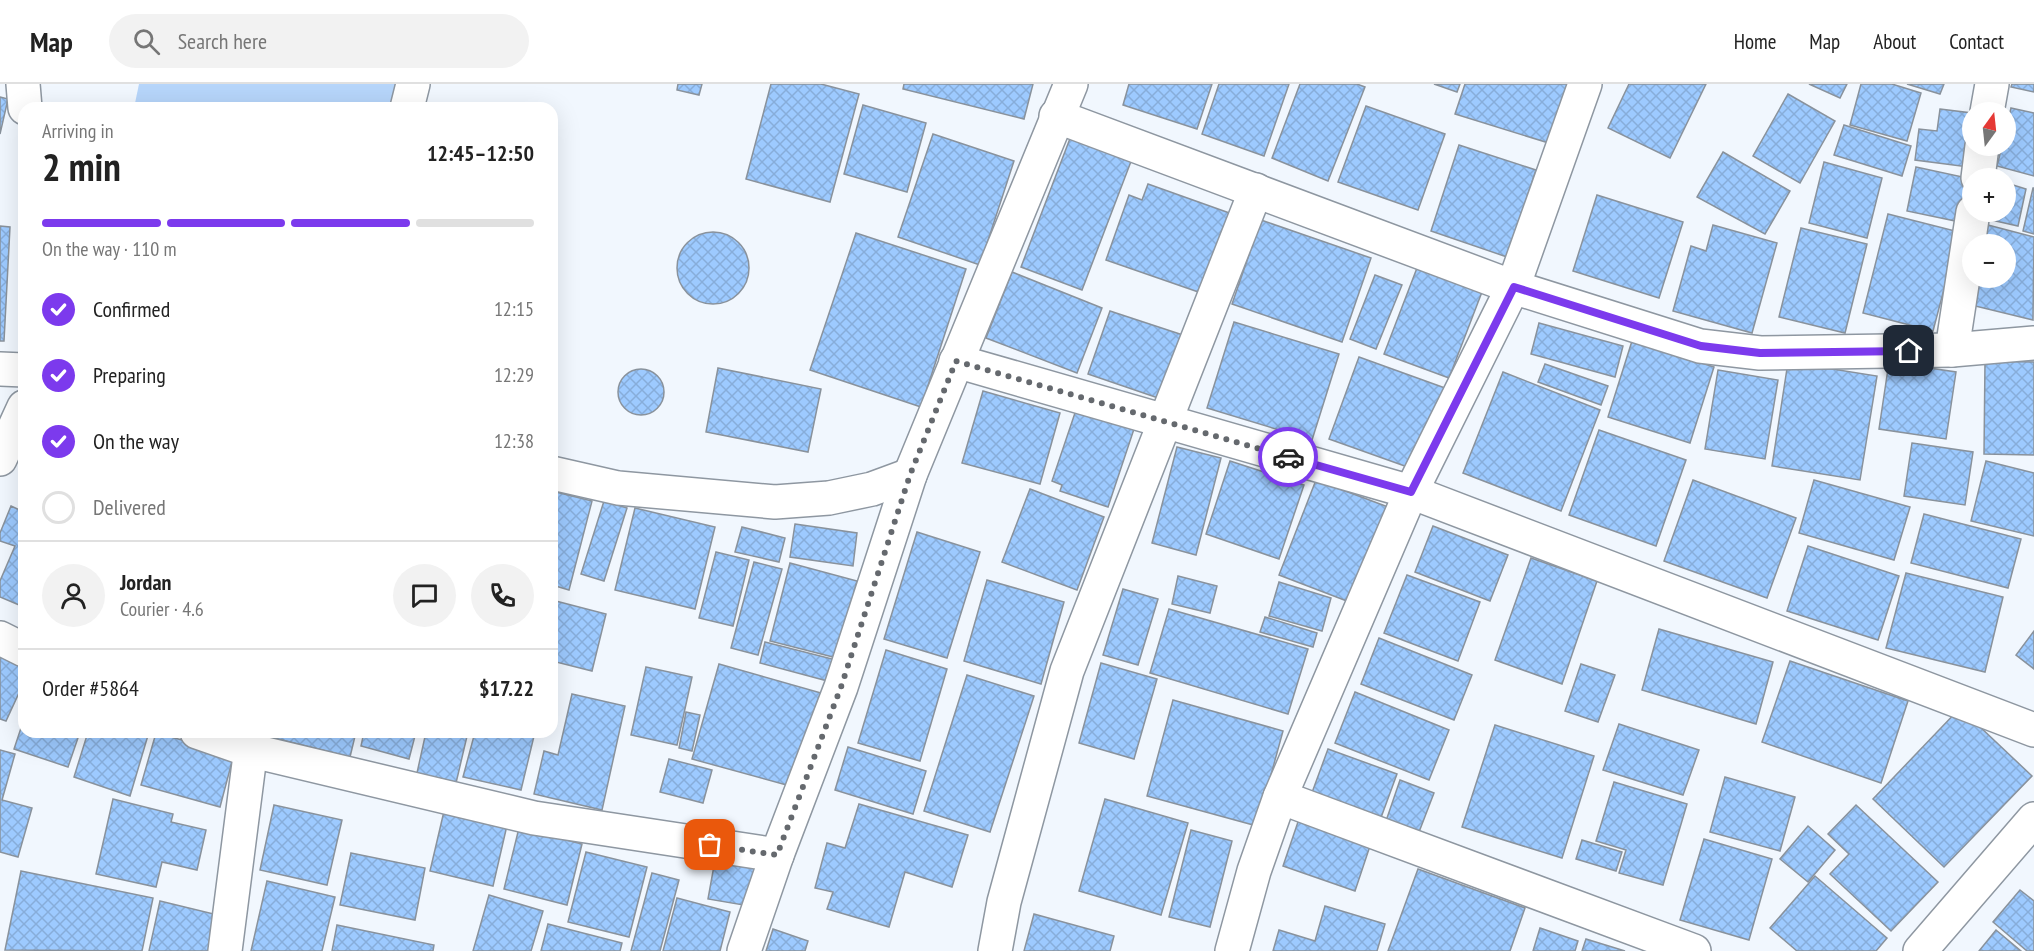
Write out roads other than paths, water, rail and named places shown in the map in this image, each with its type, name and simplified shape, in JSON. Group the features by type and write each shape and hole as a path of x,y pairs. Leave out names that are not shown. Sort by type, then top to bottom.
{"street":[{"path":"23,84 24,102"},
{"path":"408,102 413,84"},
{"path":"744,951 777,855 841,687 910,475 1071,84"},
{"path":"1232,951 1254,870 1280,797 1411,492 1514,287 1585,84"},
{"path":"1989,102 1992,84"},
{"path":"1056,116 1514,287 1701,346 1760,353 1952,350 2034,343"},
{"path":"995,951 1004,902 1067,671 1256,190"},
{"path":"1952,350 1971,222"},
{"path":"956,361 1411,492 2034,730"},
{"path":"0,369 18,370"},
{"path":"0,459 18,420"},
{"path":"558,474 618,488 775,502 872,489 910,475"},
{"path":"0,638 18,647"},
{"path":"233,738 534,818 777,855"},
{"path":"225,951 251,741"},
{"path":"1280,797 1694,951"},
{"path":"1920,951 2034,819"}]}
